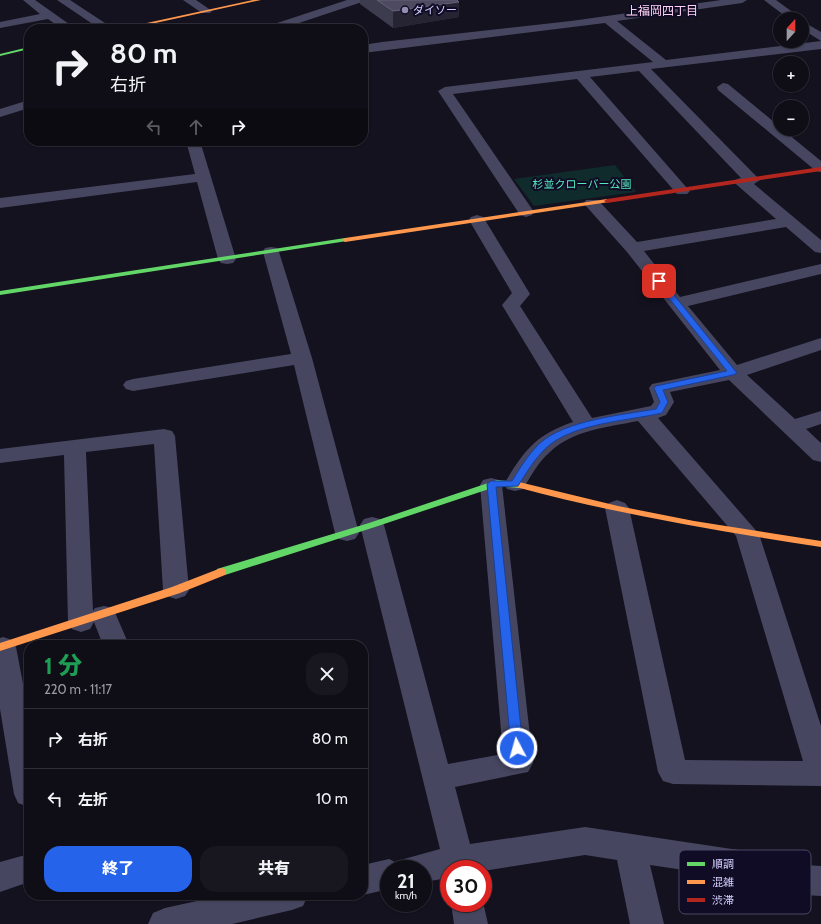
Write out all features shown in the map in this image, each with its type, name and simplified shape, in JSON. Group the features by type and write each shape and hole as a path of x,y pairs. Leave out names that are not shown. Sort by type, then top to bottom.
{"street":[{"path":"28,0 63,24"},
{"path":"62,0 100,24"},
{"path":"188,0 206,11"},
{"path":"145,24 259,0"},
{"path":"284,24 358,0"},
{"path":"368,48 428,39 607,19 725,1 742,0"},
{"path":"769,0 786,12"},
{"path":"0,25 50,15"},
{"path":"607,19 664,65"},
{"path":"809,29 821,37"},
{"path":"526,212 445,91 643,68 821,45"},
{"path":"0,55 24,49"},
{"path":"600,58 616,71"},
{"path":"643,68 747,181 821,248"},
{"path":"581,75 682,191"},
{"path":"723,87 821,168"},
{"path":"0,113 24,106"},
{"path":"194,146 227,259"},
{"path":"0,293 526,212 682,191 821,168"},
{"path":"0,203 203,177"},
{"path":"592,203 632,248 733,373 821,455"},
{"path":"477,220 521,294 511,305 585,424"},
{"path":"632,248 790,221"},
{"path":"270,252 302,358 439,778 459,860"},
{"path":"676,303 821,269"},
{"path":"24,768 1,647 176,590 223,572 503,484 526,466 543,446 559,436 585,424 644,415 659,411 664,402 659,388 733,373 821,344"},
{"path":"133,385 302,358"},
{"path":"617,508 673,772 821,773 747,534 644,415"},
{"path":"790,427 821,417"},
{"path":"0,456 164,436 176,590"},
{"path":"75,447 93,618 112,640"},
{"path":"503,484 747,534 821,544"},
{"path":"439,778 518,763 503,484"},
{"path":"481,860 585,840 679,855"},
{"path":"630,848 647,924"},
{"path":"0,877 24,870"},
{"path":"368,879 380,876"},
{"path":"811,880 821,881"},
{"path":"165,924 270,900"},
{"path":"469,912 471,924"}],"green space":[{"name":"杉並クローバー公園","path":"615,165 636,192 534,206 514,179"}],"building":[{"path":"377,0 457,0 459,2 393,11"}],"traffic: fast":[{"path":"0,55 24,49"},
{"path":"0,293 345,240"},
{"path":"221,572 372,525 497,483 519,485"}],"traffic: slow":[{"path":"145,24 259,0"},
{"path":"345,240 607,201"},
{"path":"519,485 618,509 694,524 821,544"},
{"path":"0,647 176,590 221,572"}],"traffic: jam":[{"path":"607,201 821,169"}],"place":[{"name":"ダイソー","path":"405,10"}],"district":[{"name":"上福岡四丁目","path":"662,11"}],"route":[{"path":"517,748 491,484 515,484 526,466 543,446 559,436 585,424 644,415 659,411 664,402 659,388 733,373 659,281"}]}
